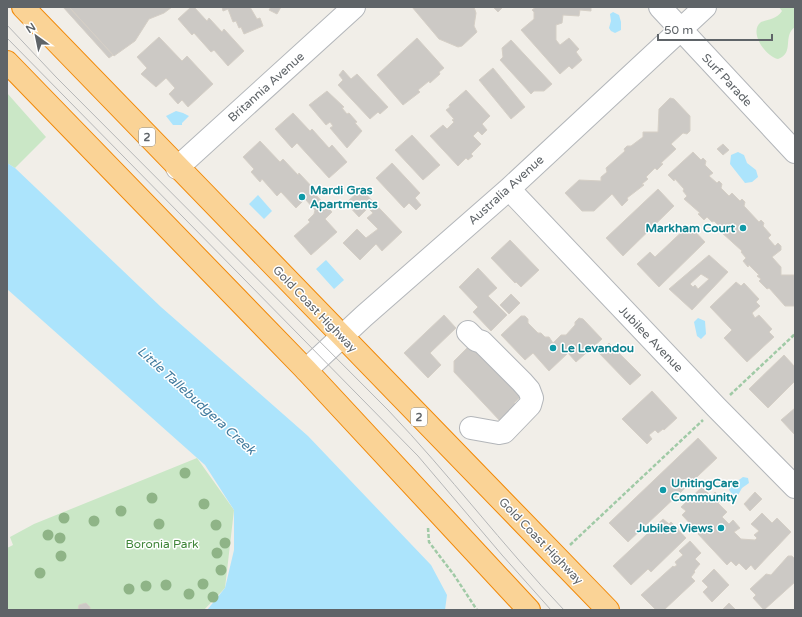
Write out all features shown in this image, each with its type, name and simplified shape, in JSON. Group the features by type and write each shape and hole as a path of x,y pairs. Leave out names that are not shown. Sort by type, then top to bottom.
{"highway":[{"name":"Gold Coast Highway","path":"22,7 608,610"},
{"path":"7,62 306,370 529,610"}],"street":[{"name":"Britannia Avenue","path":"177,168 354,7"},
{"name":"Surf Parade","path":"660,7 795,152"},
{"name":"Australia Avenue","path":"306,370 342,336 509,189 705,7"},
{"name":"Jubilee Avenue","path":"509,189 716,407 795,487"},
{"path":"468,332 476,340 482,342 522,382 529,390 532,398 530,405 504,432 499,433 471,428"}],"path":[{"path":"730,395 795,334"},
{"path":"569,545 703,420"},
{"path":"428,523 429,542 454,574 477,610"}],"green space":[{"path":"779,7 795,7 795,27 789,35 786,53 778,59 768,54 760,44 756,32 761,22 780,14 782,11"},
{"path":"7,93 46,137 15,168 7,163"},
{"name":"Boronia Park","path":"197,458 234,510 225,588 204,610 7,610 7,548 13,545 10,537 34,524"}],"water":[{"path":"613,12 619,15 621,22 621,30 615,33 609,28 611,21 610,14"},
{"path":"176,111 189,116 182,123 182,125 173,125 166,116"},
{"path":"738,152 744,155 747,163 756,170 758,177 752,182 745,183 730,164 731,155"},
{"name":"Little Tallebudgera Creek","path":"7,163 15,168 161,307 308,436 431,565 447,595 445,610 207,610 225,588 234,550 234,510 205,465 7,289"},
{"path":"258,195 272,211 264,219 249,204"},
{"path":"326,260 344,280 334,289 316,269"},
{"path":"698,318 705,321 706,334 701,339 697,336 694,322"},
{"path":"743,477 748,478 749,483 742,488 738,495 733,495 729,490 729,487"}],"building":[{"path":"63,7 69,7 113,55 109,58"},
{"path":"69,7 172,7 164,13 149,19 135,41 114,56"},
{"path":"191,7 194,7 207,21 209,18 222,32 224,29 244,51 228,66 214,50 211,52 194,33 192,35 178,19"},
{"path":"222,7 250,7 257,19 260,18 263,26 244,34 236,21 233,22 228,9 223,11"},
{"path":"271,7 281,7 277,14 269,10"},
{"path":"412,7 474,7 476,13 474,26 477,32 462,46 458,47 439,39"},
{"path":"493,7 503,7 498,12"},
{"path":"536,7 591,7 591,11 580,10 579,16 563,15 562,23 556,25 556,40 560,45 569,38 579,49 576,52 582,60 572,69 569,66 560,74 521,30 534,19 534,12 532,10"},
{"path":"159,37 182,61 187,56 213,84 188,107 182,100 178,104 169,94 175,88 166,78 156,87 141,74 147,68 137,57"},
{"path":"417,38 444,68 439,72 440,74 430,83 429,81 418,90 420,92 403,105 377,75"},
{"path":"511,40 552,84 544,91 534,91 531,94 500,60 503,57 502,48"},
{"path":"493,68 525,107 511,119 479,80"},
{"path":"343,70 351,79 357,74 388,107 380,114 378,112 370,119 338,85 343,80 339,75"},
{"path":"466,90 490,116 482,124 487,130 482,135 478,131 473,136 481,144 471,154 473,156 468,160 466,158 458,166 430,136 443,125 447,129 454,122 452,120 454,119 446,110 450,107 449,105"},
{"path":"327,91 344,107 342,108 357,122 355,123 362,131 347,148 330,128 333,126 330,122 326,125 309,105"},
{"path":"670,98 674,99 690,116 690,131 687,134 683,133 671,144 676,149 661,163 663,164 657,170 655,168 646,177 648,179 642,184 644,185 627,198 628,200 622,206 612,194 594,211 582,211 565,193 579,180 601,181 601,177 607,172 606,168 625,151 624,149 627,146 631,146 643,137 643,132 658,132 659,109"},
{"path":"293,113 310,131 312,129 329,148 332,145 347,162 329,178 297,143 292,148 275,129"},
{"path":"412,135 440,165 423,180 395,150"},
{"name":"Mardi Gras Apartments","path":"260,141 280,162 283,159 298,175 299,173 315,190 313,192 332,212 325,219 337,232 311,255 294,236 310,222 308,220 314,214 315,210 305,199 296,208 281,192 277,196 262,179 260,182 251,172 254,169 243,157"},
{"path":"723,144 729,150 723,155 717,149"},
{"name":"Markham Court","path":"693,152 701,160 703,158 706,161 705,165 713,173 709,176 717,183 719,181 722,184 721,188 729,196 732,193 740,201 742,199 745,202 744,206 759,222 761,220 764,223 763,226 771,235 768,238 775,246 778,243 781,246 781,250 772,257 781,267 781,275 795,275 795,306 785,306 769,288 767,289 759,281 761,279 757,276 759,275 749,265 748,267 743,261 746,258 741,252 742,251 721,232 723,230 714,221 712,222 707,217 704,220 698,214 700,213 684,199 687,196 683,191 684,189 675,179 674,181 668,175"},
{"path":"392,163 420,193 415,198 421,205 416,210 409,203 404,208 376,178"},
{"path":"361,189 402,232 382,251 376,244 360,260 343,243 357,229 366,238 378,229 367,218 373,213 368,208 359,217 346,203"},
{"path":"658,189 674,206 623,256 606,238"},
{"path":"689,225 705,242 659,287 637,264 650,252 655,257"},
{"path":"510,240 539,270 521,287 516,282 515,283 491,258"},
{"path":"709,255 728,272 692,310 669,289","holes":["701,274 709,279 698,289 695,285 693,287 690,284"]},
{"path":"478,268 497,288 488,296 507,315 491,331 473,312 478,307 459,287"},
{"path":"736,282 741,286 744,283 759,299 756,302 760,306 752,313 755,318 759,315 772,329 769,332 774,337 747,362 724,338 732,330 710,307"},
{"path":"511,294 520,303 509,314 500,305"},
{"path":"444,315 456,328 430,353 441,365 428,378 404,353"},
{"name":"Le Levandou","path":"521,316 525,316 528,319 528,323 538,333 541,333 545,337 549,337 553,343 561,335 566,335 579,318 583,319 602,339 576,362 568,353 549,371 533,353 525,360 501,335"},
{"path":"473,342 491,360 488,363 498,374 504,368 526,392 514,403 517,407 501,422 454,372 454,361"},
{"path":"609,343 641,375 630,385 599,353"},
{"path":"784,355 795,367 795,381 768,408 749,389"},
{"path":"652,391 677,418 664,430 663,429 658,433 655,430 649,435 652,439 647,444 622,419"},
{"path":"795,408 795,435 781,420"},
{"name":"UnitingCare Community","path":"698,438 717,458 628,542 609,523"},
{"name":"Jubilee Views","path":"702,487 711,496 715,492 722,499 718,503 727,512 722,517 729,524 733,520 740,528 734,532 741,539 755,540 757,538 754,535 759,531 751,524 762,513 772,523 777,518 791,532 755,570 751,565 746,570 739,563 736,566 731,561 727,565 698,534 704,529 702,527 697,531 682,515 686,511 681,507"},
{"path":"755,492 762,499 750,511 744,504"},
{"path":"663,519 669,524 671,522 686,538 651,572 648,569 631,585 613,566"},
{"path":"690,541 701,553 695,559 700,564 691,577 695,581 664,610 656,610 641,595 673,566 674,567 677,565 675,562 683,555 679,551"},
{"path":"788,556 792,556 795,559 795,582 764,610 753,598 756,595 750,589 766,574 771,575"},
{"path":"714,569 729,585 712,602 703,592 708,587 702,581"},
{"path":"86,603 90,607 90,610 78,610 79,605"},
{"path":"729,603 736,610 722,610"}],"tram line":[{"path":"7,25 56,77 411,434 519,561 564,610"},
{"path":"7,38 418,456 551,610"}],"place":[{"name":"Mardi Gras Apartments","path":"302,197"},
{"name":"Markham Court","path":"743,228"},
{"name":"Le Levandou","path":"553,348"},
{"name":"UnitingCare Community","path":"663,490"},
{"name":"Jubilee Views","path":"721,528"}]}
